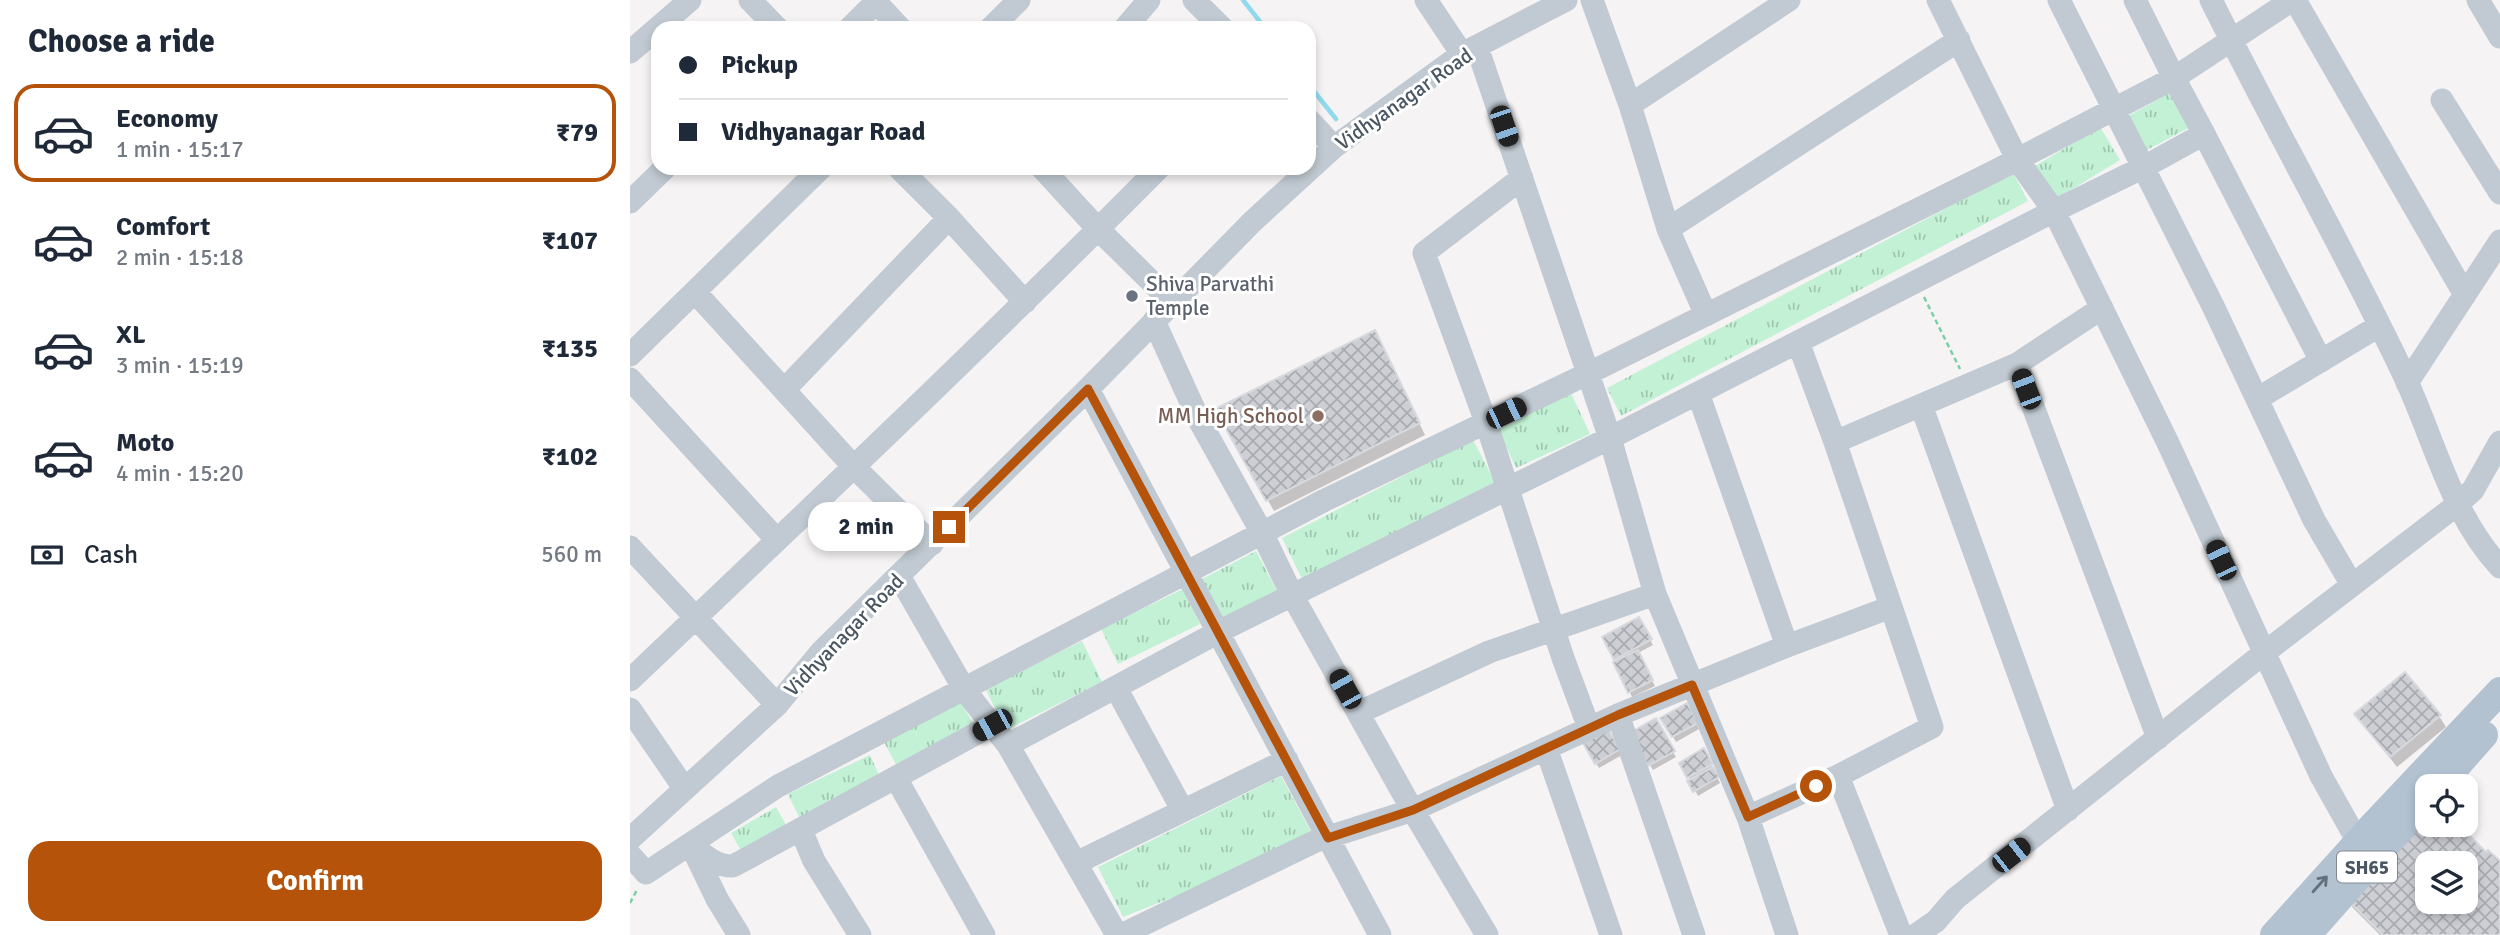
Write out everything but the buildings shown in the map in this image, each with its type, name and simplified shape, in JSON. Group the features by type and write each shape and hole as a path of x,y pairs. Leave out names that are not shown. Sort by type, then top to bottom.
{"main road":[{"path":"2274,935 2500,691"},
{"path":"2450,774 2500,717"},
{"name":"SH65","path":"2307,935 2415,813"}],"street":[{"path":"666,21 690,0"},
{"path":"750,0 770,21"},
{"path":"998,21 1018,0"},
{"path":"1131,21 1149,0"},
{"path":"1194,0 1215,21"},
{"path":"1426,0 1469,51 1522,178 1609,438 1655,594 1748,817 1787,935"},
{"name":"Vidhyanagar Road","path":"1316,163 1334,147 1469,51 1566,0"},
{"path":"1592,0 1630,105 1668,229 1706,315"},
{"path":"1630,105 1789,0"},
{"path":"1938,0 2017,159 2053,211 2102,308 2168,443 2321,776 2358,842"},
{"path":"2059,0 2144,167 2314,520 2352,585"},
{"path":"2135,0 2321,361"},
{"path":"2211,0 2407,383 2458,504 2488,554 2500,567"},
{"path":"630,855 646,873 779,786 1325,500 1706,315 2174,78 2294,0 2465,295"},
{"path":"2478,0 2500,37"},
{"path":"857,21 876,1 894,21"},
{"path":"630,52 651,34"},
{"path":"1668,229 1959,40"},
{"path":"2442,100 2500,193"},
{"path":"1316,128 1334,147"},
{"path":"1008,745 1219,632 1609,438 2204,134"},
{"path":"630,202 658,175"},
{"path":"630,355 814,175"},
{"path":"906,175 1025,302"},
{"path":"1048,175 1098,229 1172,302"},
{"path":"630,680 1025,302 1152,175"},
{"name":"Vidhyanagar Road","path":"630,839 777,705 821,652 1088,389 1252,222 1303,175"},
{"path":"1522,178 1424,253 1486,422 1553,628 1589,728"},
{"path":"784,390 948,218"},
{"path":"2407,383 2500,241"},
{"path":"695,292 854,467 932,544"},
{"path":"1835,442 2017,364 2102,308"},
{"path":"1154,321 1199,420 1262,533 1292,595 1413,810 1488,935"},
{"path":"2257,399 2379,326"},
{"path":"1748,817 1838,776 1932,727 1798,342"},
{"path":"2017,364 2158,738"},
{"path":"630,379 777,540"},
{"path":"1088,389 1377,934"},
{"path":"1698,393 1787,646"},
{"path":"1922,405 1945,476 2068,810"},
{"path":"1916,935 1936,921 1955,899 2264,653 2458,504 2473,490 2500,442"},
{"path":"630,547 777,705"},
{"path":"899,576 964,688 1008,745 1119,935 1328,838 1413,810 1618,715 1891,607"},
{"path":"1358,713 1489,652 1655,594"},
{"path":"1116,688 1183,811"},
{"path":"630,709 684,788"},
{"path":"1618,715 1694,935"},
{"path":"691,845 723,866 733,866 992,725"},
{"path":"1546,748 1611,935"},
{"path":"1076,863 1287,760"},
{"path":"1838,776 1901,935"},
{"path":"896,778 984,935"},
{"path":"801,830 814,861 860,935"},
{"path":"691,845 717,899 739,935"}],"path":[{"path":"1916,281 1968,385"}],"green space":[{"path":"2177,89 2196,124 2147,150 2128,116"},
{"path":"2100,127 2120,160 2053,201 2032,168"},
{"path":"2013,173 2028,201 1621,416 1607,388"},
{"path":"1571,393 1590,434 1516,468 1497,427"},
{"path":"1473,440 1495,482 1303,581 1282,538"},
{"path":"1256,551 1278,593 1223,623 1200,580"},
{"path":"1183,589 1200,624 1118,664 1101,629"},
{"path":"1082,641 1102,682 1006,730 985,688"},
{"path":"960,700 976,729 900,772 884,742"},
{"path":"870,755 883,783 801,821 788,794"},
{"path":"1281,776 1316,841 1123,917 1098,867"},
{"path":"776,807 790,832 745,858 731,833"}],"waterway":[{"path":"1243,0 1260,21"},
{"path":"1316,94 1336,119"}],"place":[{"name":"Shiva Parvathi Temple","path":"1132,296"},
{"name":"MM High School","path":"1318,416"}],"route":[{"path":"949,527 1088,389 1328,838 1413,810 1618,715 1692,685 1748,817 1816,786"}]}
